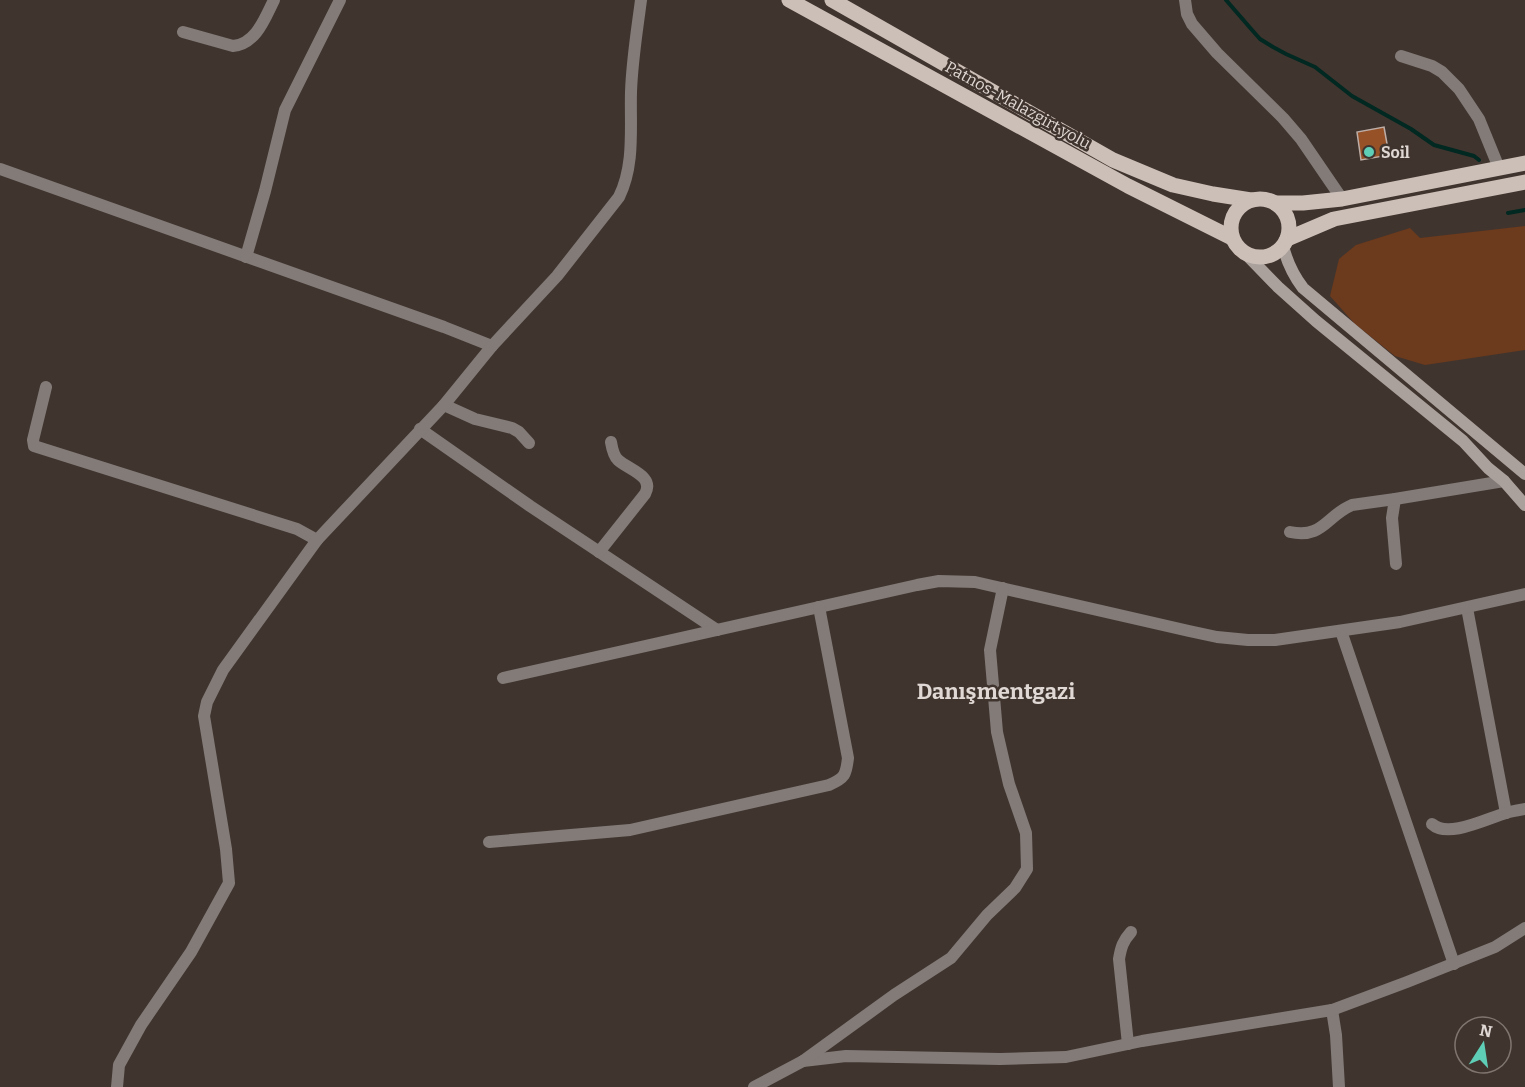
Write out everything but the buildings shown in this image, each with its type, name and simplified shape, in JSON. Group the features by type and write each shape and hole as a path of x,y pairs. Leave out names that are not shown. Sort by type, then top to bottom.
{"main road":[{"name":"Patnos-Malazgirt yolu","path":"789,0 1118,180 1232,238"},
{"path":"832,0 1113,160 1173,185 1251,200 1268,199 1275,203 1282,208 1289,223 1285,243 1287,263 1304,288 1525,474"},
{"path":"1275,203 1342,199 1525,162"},
{"path":"1245,254 1253,257 1269,256 1277,252 1285,243 1334,219 1525,182"},
{"path":"1251,200 1242,204 1232,219 1230,229 1232,238 1239,249 1316,321 1463,441 1525,505"}],"street":[{"path":"183,32 233,46 241,45 251,39 274,0"},
{"path":"246,257 285,110 340,0"},
{"path":"117,1087 119,1065 141,1025 190,952 229,883 226,849 204,716 207,702 223,670 317,540 444,405 492,346 558,276 619,197 624,186 630,156 631,91 641,0"},
{"path":"1185,0 1186,14 1192,24 1301,138 1342,199"},
{"path":"1401,56 1432,66 1459,88 1479,119 1499,168"},
{"path":"0,169 492,346"},
{"path":"46,387 33,440 34,446 297,529 317,540"},
{"path":"444,405 475,419 512,428 529,442"},
{"path":"420,429 530,506 717,630"},
{"path":"599,552 645,494 648,485 644,477 616,458 611,442"},
{"path":"1290,532 1299,534 1320,529 1340,511 1352,505 1504,481"},
{"path":"1395,499 1392,518 1396,564"},
{"path":"502,678 939,581 975,582 1217,637 1248,640 1275,640 1400,622 1525,594"},
{"path":"754,1087 803,1061 894,995 951,958 987,915 1015,888 1027,870 1026,833 1009,784 997,732 991,662 990,650 1003,588"},
{"path":"489,842 630,830 829,785 842,779 848,758 819,607"},
{"path":"1467,608 1506,813"},
{"path":"1341,631 1454,964"},
{"path":"1432,824 1436,828 1447,830 1525,809"},
{"path":"803,1061 846,1056 1000,1059 1066,1057 1128,1044 1332,1010 1495,947 1525,928"},
{"path":"1128,1044 1119,959 1121,947 1131,932"},
{"path":"1332,1010 1339,1087"}],"shaded area":[{"path":"1525,226 1525,350 1425,365 1395,356 1355,324 1330,296 1339,259 1356,245 1410,228 1420,238"}],"waterway":[{"path":"1226,0 1260,39 1315,67 1352,96 1411,129 1434,145 1474,156 1479,160"},
{"path":"1508,213 1525,210"}],"place":[{"name":"Soil","path":"1369,152"}],"district":[{"name":"Danışmentgazi","path":"996,691"}]}
